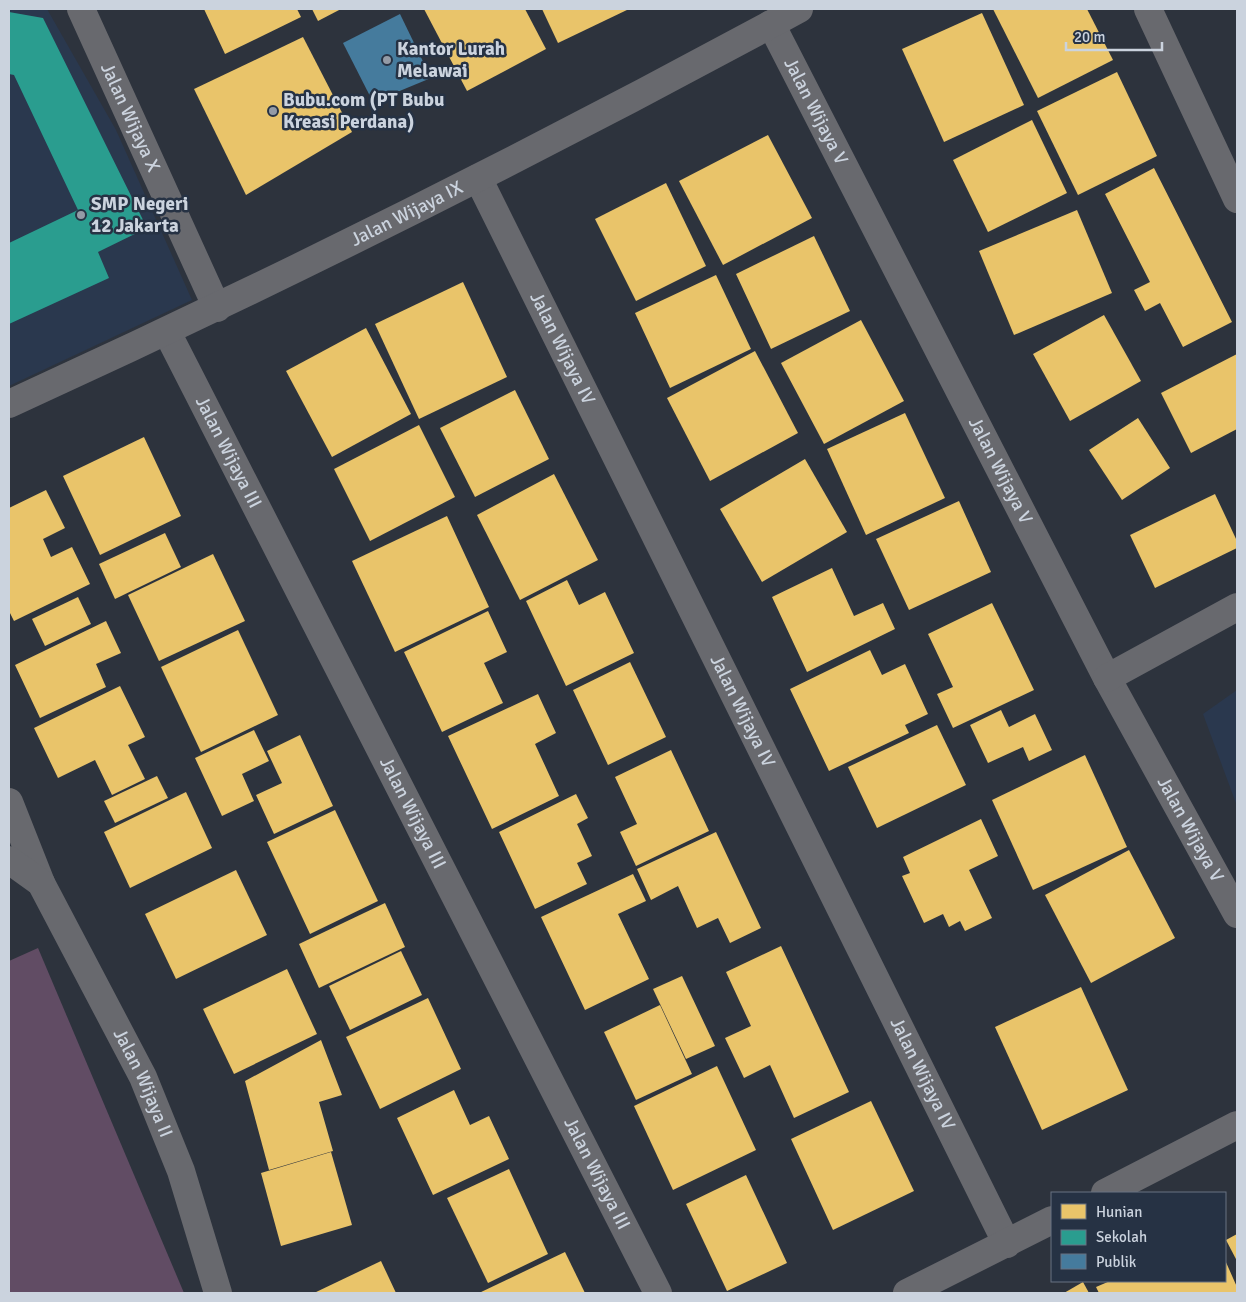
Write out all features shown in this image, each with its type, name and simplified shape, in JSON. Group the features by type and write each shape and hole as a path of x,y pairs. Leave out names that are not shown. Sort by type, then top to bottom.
{"street":[{"name":"Jalan Wijaya X","path":"81,9 217,308"},
{"name":"Jalan Wijaya IX","path":"9,404 217,308 478,178 798,9"},
{"path":"1148,9 1237,199"},
{"name":"Jalan Wijaya V","path":"771,24 1107,678 1237,914"},
{"name":"Jalan Wijaya IV","path":"478,178 1007,1244"},
{"name":"Jalan Wijaya III","path":"167,332 658,1293"},
{"path":"1107,678 1237,607"},
{"name":"Jalan Wijaya II","path":"9,802 41,883 143,1077 181,1171 218,1293"},
{"name":"Jalan Wijaya II","path":"9,860 41,883"},
{"path":"1107,1192 1237,1125"},
{"path":"907,1293 1051,1221"}],"shaded area":[{"name":"SMP Negeri 12 Jakarta","path":"9,9 47,9 116,130 192,300 9,386"},
{"path":"1237,690 1237,806 1203,714"},
{"path":"38,948 184,1293 9,1293 9,961"}],"building: Hunian":[{"path":"204,9 297,9 301,17 225,54"},
{"path":"312,9 341,9 318,21"},
{"path":"424,9 525,9 546,49 467,91"},
{"path":"542,9 629,9 558,43"},
{"path":"993,9 1087,9 1113,60 1038,98"},
{"path":"982,13 1024,105 944,142 902,49"},
{"name":"Bubu.com (PT Bubu Kreasi Perdana)","path":"303,37 352,132 246,195 194,89"},
{"path":"1117,72 1157,156 1078,195 1037,111"},
{"path":"1032,120 1067,193 988,232 953,160"},
{"path":"768,135 812,218 723,265 679,181"},
{"path":"1154,168 1232,322 1183,347 1160,303 1145,311 1134,290 1150,282 1105,194"},
{"path":"666,183 706,266 636,301 595,219"},
{"path":"1077,210 1112,293 1014,335 979,251"},
{"path":"814,236 850,311 771,349 736,274"},
{"path":"716,275 751,349 670,388 635,313"},
{"path":"463,282 507,377 419,419 375,324"},
{"path":"1104,315 1141,381 1070,421 1033,354"},
{"path":"861,320 904,401 824,444 781,363"},
{"path":"366,328 411,414 332,457 286,371"},
{"path":"755,351 798,433 710,481 667,398"},
{"path":"1237,354 1237,429 1191,453 1161,393"},
{"path":"515,390 549,459 475,497 440,428"},
{"path":"905,413 945,498 866,535 827,449"},
{"path":"1138,418 1170,468 1122,500 1089,450"},
{"path":"419,425 455,497 370,541 334,469"},
{"path":"144,437 181,516 100,555 63,476"},
{"path":"805,459 847,532 762,582 720,509"},
{"path":"554,474 598,560 520,600 477,515"},
{"path":"46,490 65,528 43,539 51,557 72,547 90,584 14,621 9,611 9,508"},
{"path":"1215,494 1237,541 1237,548 1155,588 1130,535"},
{"path":"959,501 991,572 909,610 876,539"},
{"path":"447,516 489,607 395,652 352,561"},
{"path":"165,533 181,567 115,599 99,564"},
{"path":"213,554 245,621 159,661 128,595"},
{"path":"832,568 854,616 883,603 895,629 807,672 772,597"},
{"path":"567,580 579,605 605,592 634,653 566,686 526,601"},
{"path":"78,597 91,624 45,646 32,619"},
{"path":"992,603 1034,690 953,728 937,694 953,687 928,634"},
{"path":"488,611 507,652 484,663 503,703 442,732 404,652"},
{"path":"106,621 121,653 96,664 106,687 40,718 15,665"},
{"path":"238,630 278,715 201,752 161,667"},
{"path":"870,650 882,675 905,664 928,714 905,725 909,733 829,771 790,689"},
{"path":"630,662 666,737 608,765 573,690"},
{"path":"120,686 145,737 128,745 145,779 112,795 95,760 58,778 34,728"},
{"path":"538,694 556,733 535,744 559,796 492,829 448,736"},
{"path":"1001,710 1009,727 1035,714 1052,750 1029,761 1023,747 988,763 970,725"},
{"path":"937,725 966,785 877,828 848,767"},
{"path":"254,730 269,761 242,774 254,801 222,816 195,758"},
{"path":"300,735 333,806 274,834 256,795 282,783 267,751"},
{"path":"671,750 709,831 636,866 620,832 637,824 615,777"},
{"path":"1085,755 1127,847 1033,890 992,800"},
{"path":"157,776 168,798 115,823 104,801"},
{"path":"186,792 212,848 130,888 104,832"},
{"path":"576,794 588,818 577,824 592,856 577,863 587,884 535,909 499,832"},
{"path":"335,810 378,901 310,934 267,842"},
{"path":"981,819 998,856 969,870 992,918 965,931 960,921 949,927 943,914 924,923 902,876 910,873 903,857"},
{"path":"716,832 761,928 730,943 718,918 697,928 678,886 651,900 637,869"},
{"path":"1129,850 1175,938 1091,983 1045,895"},
{"path":"236,870 267,935 176,979 145,914"},
{"path":"633,874 646,901 618,914 649,979 585,1010 541,917"},
{"path":"385,903 405,947 319,988 299,944"},
{"path":"781,946 849,1092 794,1118 770,1065 744,1078 725,1038 751,1026 726,972"},
{"path":"401,951 422,995 350,1030 329,986"},
{"path":"287,969 317,1034 234,1074 203,1009"},
{"path":"682,976 715,1046 686,1059 653,989"},
{"path":"1081,987 1128,1090 1042,1130 995,1027"},
{"path":"428,998 461,1069 380,1109 346,1037"},
{"path":"660,1005 692,1074 636,1100 604,1032"},
{"path":"321,1040 342,1095 319,1102 333,1151 269,1170 245,1081"},
{"path":"717,1066 756,1150 673,1190 634,1106"},
{"path":"454,1090 470,1125 489,1116 509,1159 433,1195 397,1118"},
{"path":"871,1101 914,1191 833,1230 791,1139"},
{"path":"331,1152 352,1225 281,1246 261,1173"},
{"path":"509,1169 548,1254 488,1283 447,1198"},
{"path":"746,1175 787,1263 727,1291 686,1204"},
{"path":"1237,1234 1237,1261 1226,1240"},
{"path":"565,1252 585,1293 479,1293"},
{"path":"381,1261 396,1293 314,1293"},
{"path":"1226,1262 1237,1287 1237,1293 1099,1293 1096,1287 1108,1282 1226,1282"},
{"path":"1083,1282 1089,1293 1064,1293"}],"building: Sekolah":[{"path":"9,12 43,18 147,228 98,252 109,278 9,324 9,243 78,210 14,75 9,74"}],"building: Publik":[{"name":"Kantor Lurah Melawai","path":"400,14 431,78 373,102 343,43"}],"place":[{"name":"Kantor Lurah Melawai","path":"387,60"},
{"name":"Bubu.com (PT Bubu Kreasi Perdana)","path":"273,111"},
{"name":"SMP Negeri 12 Jakarta","path":"81,215"}]}
